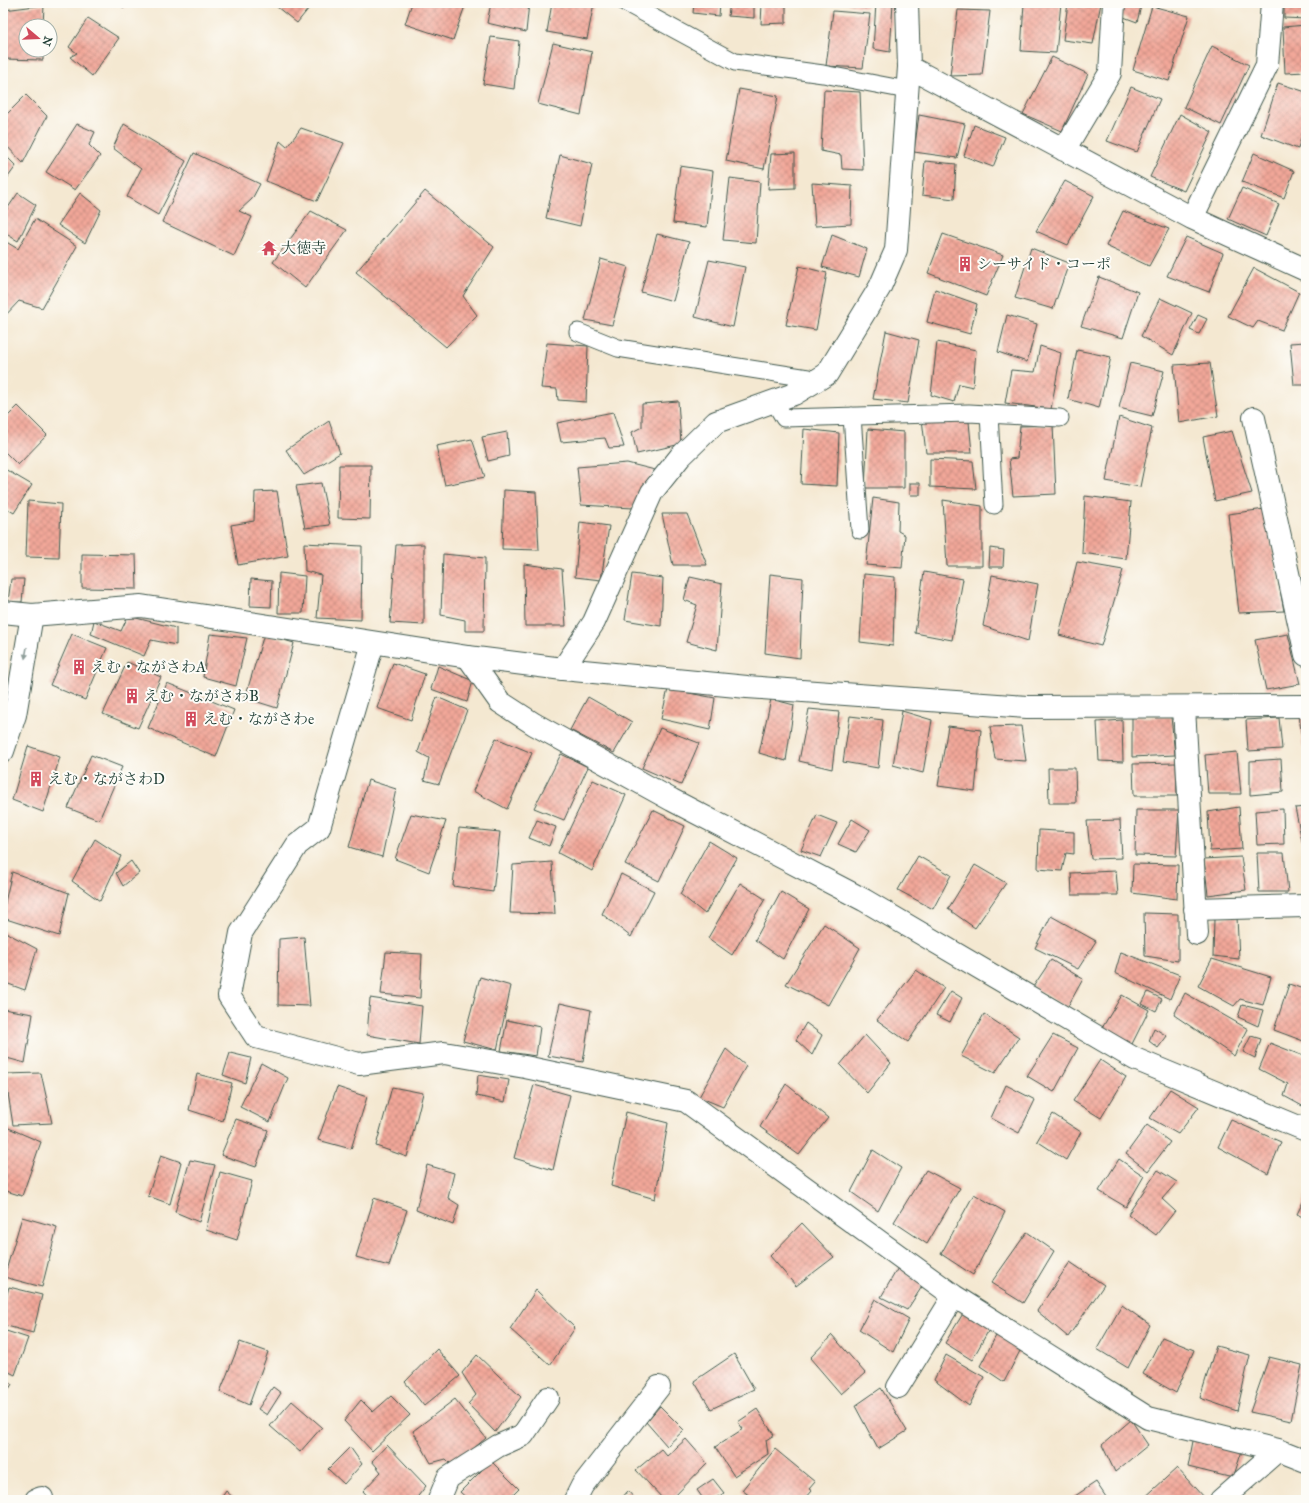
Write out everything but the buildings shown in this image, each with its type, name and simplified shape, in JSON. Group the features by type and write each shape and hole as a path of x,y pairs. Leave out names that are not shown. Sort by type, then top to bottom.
{"street":[{"path":"563,669 594,622 652,492 680,457 716,422 794,394 827,374 880,287 896,250 909,67 907,3"},
{"path":"1064,150 1110,73 1114,3"},
{"path":"1192,218 1267,65 1272,3"},
{"path":"909,67 1192,218 1306,270"},
{"path":"1254,418 1306,655"},
{"path":"3,612 32,615 141,606 468,657 563,669 747,687 1027,707 1184,708 1306,706"},
{"path":"3,751 15,715 32,615"},
{"path":"373,643 319,828 296,845 241,933 229,996 256,1037 359,1064 444,1053 525,1067 686,1101 954,1296 1148,1418 1278,1450 1306,1461"},
{"path":"468,657 500,702 534,724 672,800 864,900 1135,1060 1306,1130"},
{"path":"1184,708 1196,934"},
{"path":"1195,909 1306,906"},
{"path":"898,1386 954,1296"},
{"path":"575,1500 582,1486 659,1387"},
{"path":"438,1500 448,1478 498,1446 523,1435 548,1398"},
{"path":"1221,1500 1278,1450"}],"lane":[{"path":"626,3 735,62 823,74 907,90"},
{"path":"578,332 618,348 808,378 815,381"},
{"path":"774,401 784,418 969,413 1060,418"},
{"path":"989,414 994,505"},
{"path":"852,416 860,530"}],"place":[{"name":"大徳寺","path":"269,248"},
{"name":"シーサイド・コーポ","path":"965,264"},
{"name":"えむ・ながさわA","path":"79,667"},
{"name":"えむ・ながさわB","path":"132,696"},
{"name":"えむ・ながさわe","path":"191,719"},
{"name":"えむ・ながさわD","path":"36,779"}]}
